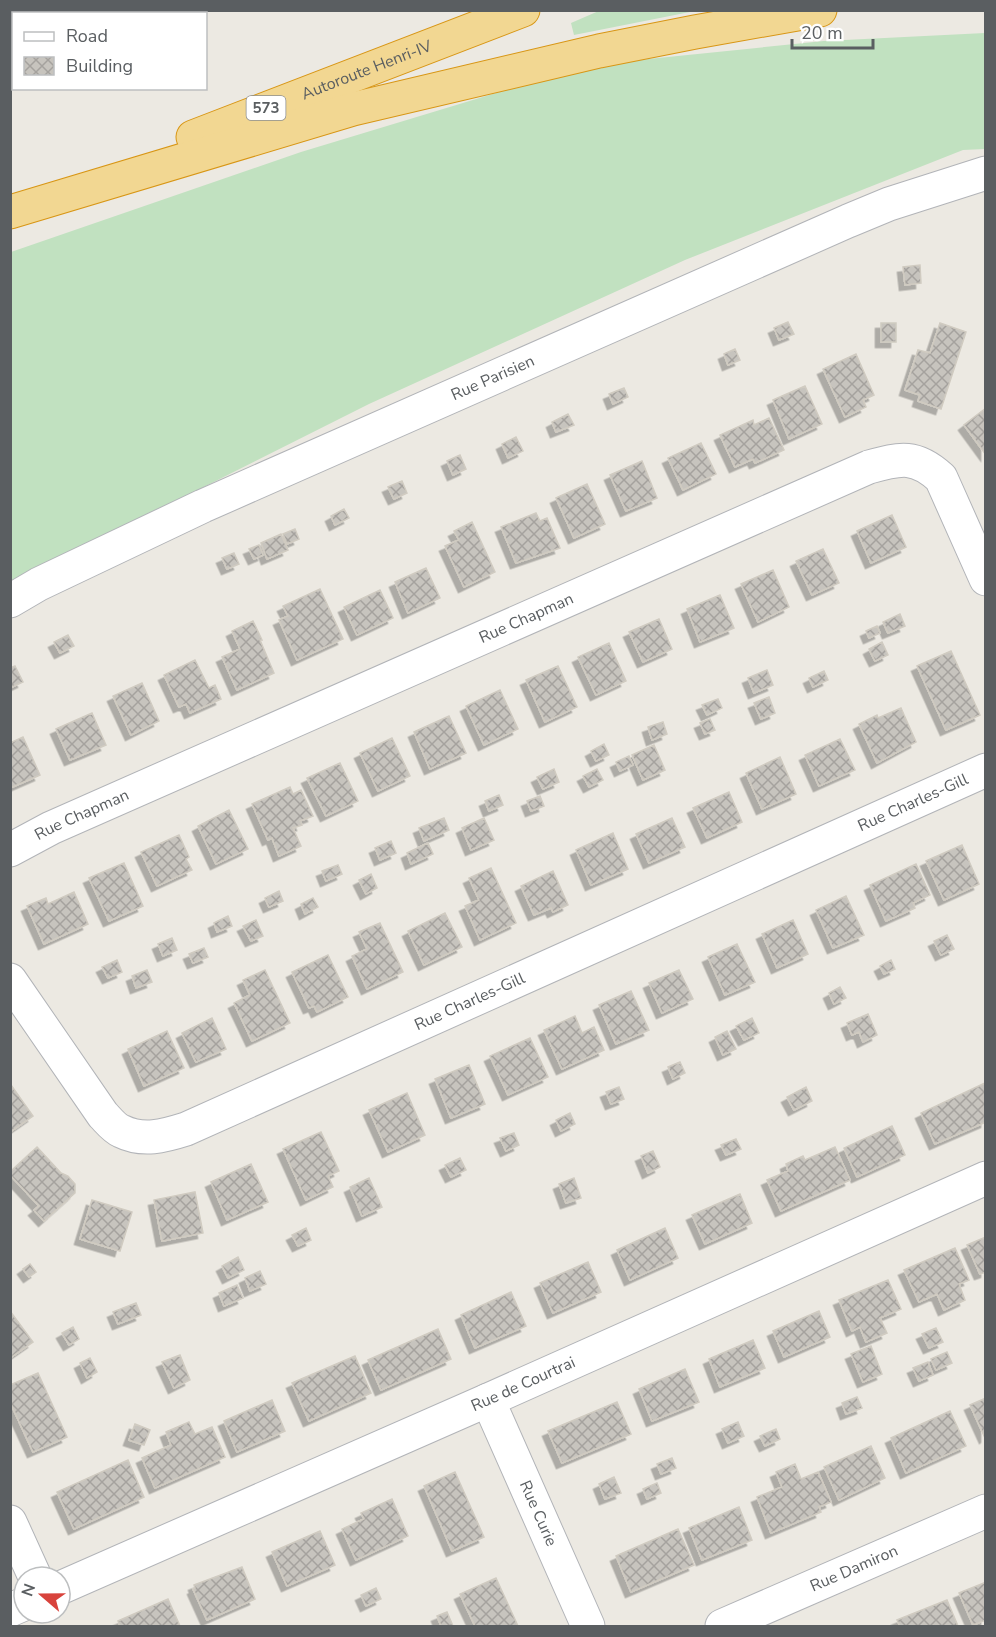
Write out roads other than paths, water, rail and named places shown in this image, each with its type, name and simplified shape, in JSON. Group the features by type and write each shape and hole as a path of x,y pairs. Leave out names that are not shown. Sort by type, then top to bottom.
{"highway":[{"name":"Autoroute Henri-IV","path":"10,212 236,120 523,10"},
{"path":"10,212 353,109 599,51 820,10"}],"street":[{"name":"Rue Parisien","path":"10,602 39,584 202,506 805,241 890,204 986,174"},
{"name":"Rue Chapman","path":"10,850 62,823 880,464 914,460 928,466 941,478 986,579"},
{"name":"Rue Charles-Gill","path":"10,980 103,1115 120,1131 142,1137 161,1137 186,1129 986,770"},
{"name":"Rue de Courtrai","path":"72,1583 986,1178"},
{"name":"Rue Curie","path":"488,1400 588,1626"},
{"name":"Rue Damiron","path":"722,1626 986,1511"},
{"path":"10,1522 30,1565"}]}
